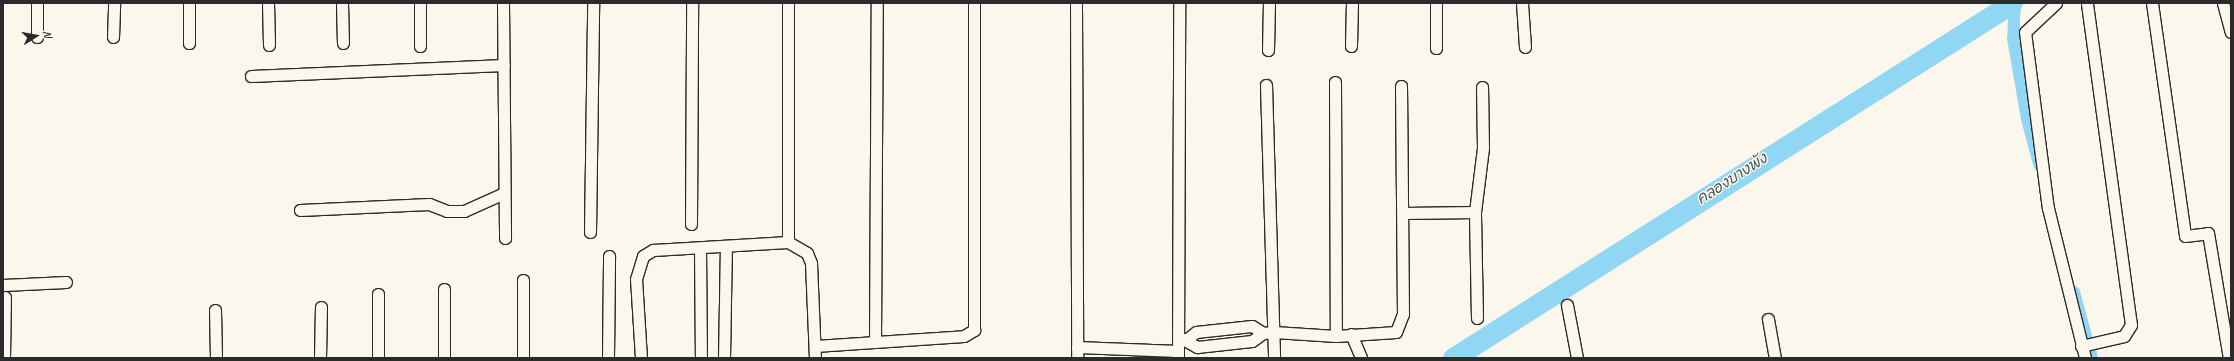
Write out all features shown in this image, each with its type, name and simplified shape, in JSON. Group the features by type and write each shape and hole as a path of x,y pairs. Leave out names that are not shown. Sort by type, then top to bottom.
{"street":[{"path":"37,3 37,37"},
{"path":"112,37 114,3"},
{"path":"188,43 189,3"},
{"path":"268,3 269,45"},
{"path":"342,3 342,42"},
{"path":"420,3 420,46"},
{"path":"503,3 505,238"},
{"path":"590,232 593,3"},
{"path":"691,224 692,3"},
{"path":"788,3 788,242"},
{"path":"875,342 877,3"},
{"path":"815,346 964,336 974,330 977,323 974,3"},
{"path":"1076,3 1077,353 1178,355 1183,338 1179,3"},
{"path":"1268,50 1269,3"},
{"path":"1351,46 1352,3"},
{"path":"1436,3 1436,48"},
{"path":"1522,3 1525,47"},
{"path":"2056,3 2024,32 2048,208 2084,358"},
{"path":"2081,346 2124,336 2131,325 2087,3"},
{"path":"2152,3 2185,236 2208,233 2229,358"},
{"path":"2223,3 2231,32"},
{"path":"251,76 504,65"},
{"path":"1335,82 1336,336"},
{"path":"1266,85 1268,333 1274,358"},
{"path":"1183,338 1196,332 1252,326 1268,333 1336,336 1396,332 1402,323 1403,213 1400,86"},
{"path":"1477,318 1475,212 1483,148 1482,87"},
{"path":"300,210 429,204 447,211 464,211 504,193"},
{"path":"1403,213 1475,212"},
{"path":"641,358 638,264 653,250 726,248 788,242 807,253 811,263 815,358"},
{"path":"700,248 701,358"},
{"path":"724,358 726,248"},
{"path":"608,358 609,256"},
{"path":"523,280 523,358"},
{"path":"3,285 66,282"},
{"path":"444,289 444,358"},
{"path":"378,294 378,358"},
{"path":"4,358 5,297"},
{"path":"1567,305 1577,358"},
{"path":"320,358 321,307"},
{"path":"215,310 216,358"},
{"path":"1768,319 1775,358"},
{"path":"1183,338 1198,347 1252,341 1268,333"},
{"path":"1351,334 1361,358"}],"waterway":[{"name":"คลองบางพัง","path":"1453,358 2012,3"},
{"path":"2015,3 2013,38 2027,119 2039,164"},
{"path":"2074,292 2092,358"}]}
